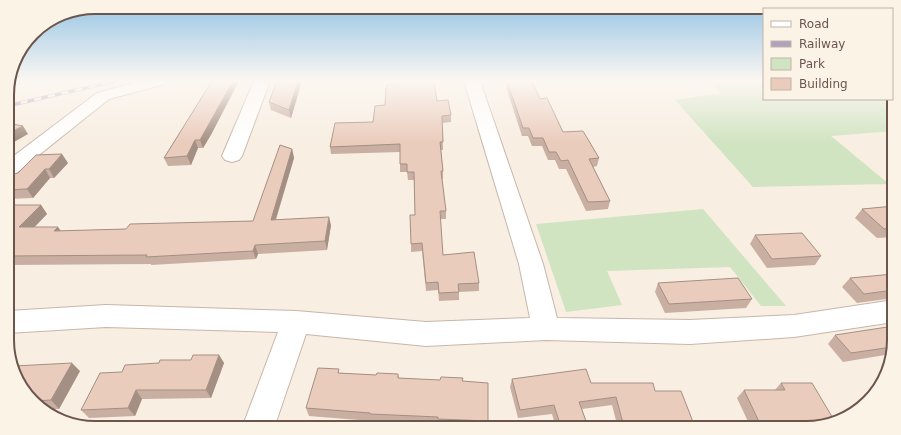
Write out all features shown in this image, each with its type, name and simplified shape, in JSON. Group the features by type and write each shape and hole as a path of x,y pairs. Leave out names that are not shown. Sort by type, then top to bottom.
{"street":[{"path":"14,166 96,101"},
{"path":"232,156 254,101"},
{"path":"479,101 531,264 546,329"},
{"path":"14,322 106,316 296,322 426,334 546,329 690,332 794,326 887,312"},
{"path":"261,421 296,322"}],"green space":[{"path":"676,101 887,101 887,131 831,136 887,182 887,184 753,187"},
{"path":"703,209 786,306 761,306 730,267 607,271 622,305 566,312 536,224"}],"building":[{"path":"199,101 222,101 200,140 195,140 187,156 164,158"},
{"path":"269,101 292,101 289,110"},
{"path":"385,101 448,101 451,115 442,116 443,142 440,142 443,171 441,171 446,211 440,211 443,255 474,252 479,283 458,284 459,292 439,293 438,282 426,283 422,243 411,244 410,215 415,215 414,172 407,172 407,164 400,164 400,144 330,147 335,123 373,122 375,106 385,105"},
{"path":"514,101 549,101 563,132 583,131 599,158 589,159 610,201 588,202 568,160 561,161 556,152 549,152 543,138 533,138 529,128 523,128"},
{"path":"14,124 23,126 14,130"},
{"path":"280,145 292,149 271,220 329,217 325,241 255,245 253,251 146,257 147,255 14,256 14,205 41,205 19,227 58,227 54,231 126,229 130,224 253,221"},
{"path":"62,154 49,169 45,169 27,189 14,190 14,174 18,173 36,155"},
{"path":"887,207 887,229 884,229 862,209"},
{"path":"802,233 821,256 772,259 755,235"},
{"path":"887,275 887,291 864,294 850,278"},
{"path":"738,278 752,299 669,304 658,283"},
{"path":"887,327 886,348 851,353 835,335"},
{"path":"193,355 219,355 206,390 136,390 128,408 81,410 100,373 122,372 125,365 159,363 160,360 191,360"},
{"path":"72,363 51,400 42,401 28,385 18,366"},
{"path":"318,368 339,369 338,373 376,375 377,373 398,374 398,378 440,380 441,377 463,378 462,381 488,383 488,421 438,419 438,417 370,414 306,408"},
{"path":"586,369 591,383 653,383 655,391 681,391 693,421 622,421 616,397 579,402 586,421 559,421 554,405 520,410 512,379"},
{"path":"781,383 812,383 832,417 811,421 759,421 744,390 785,390"}],"railway":[{"path":"14,104 27,101"}]}
